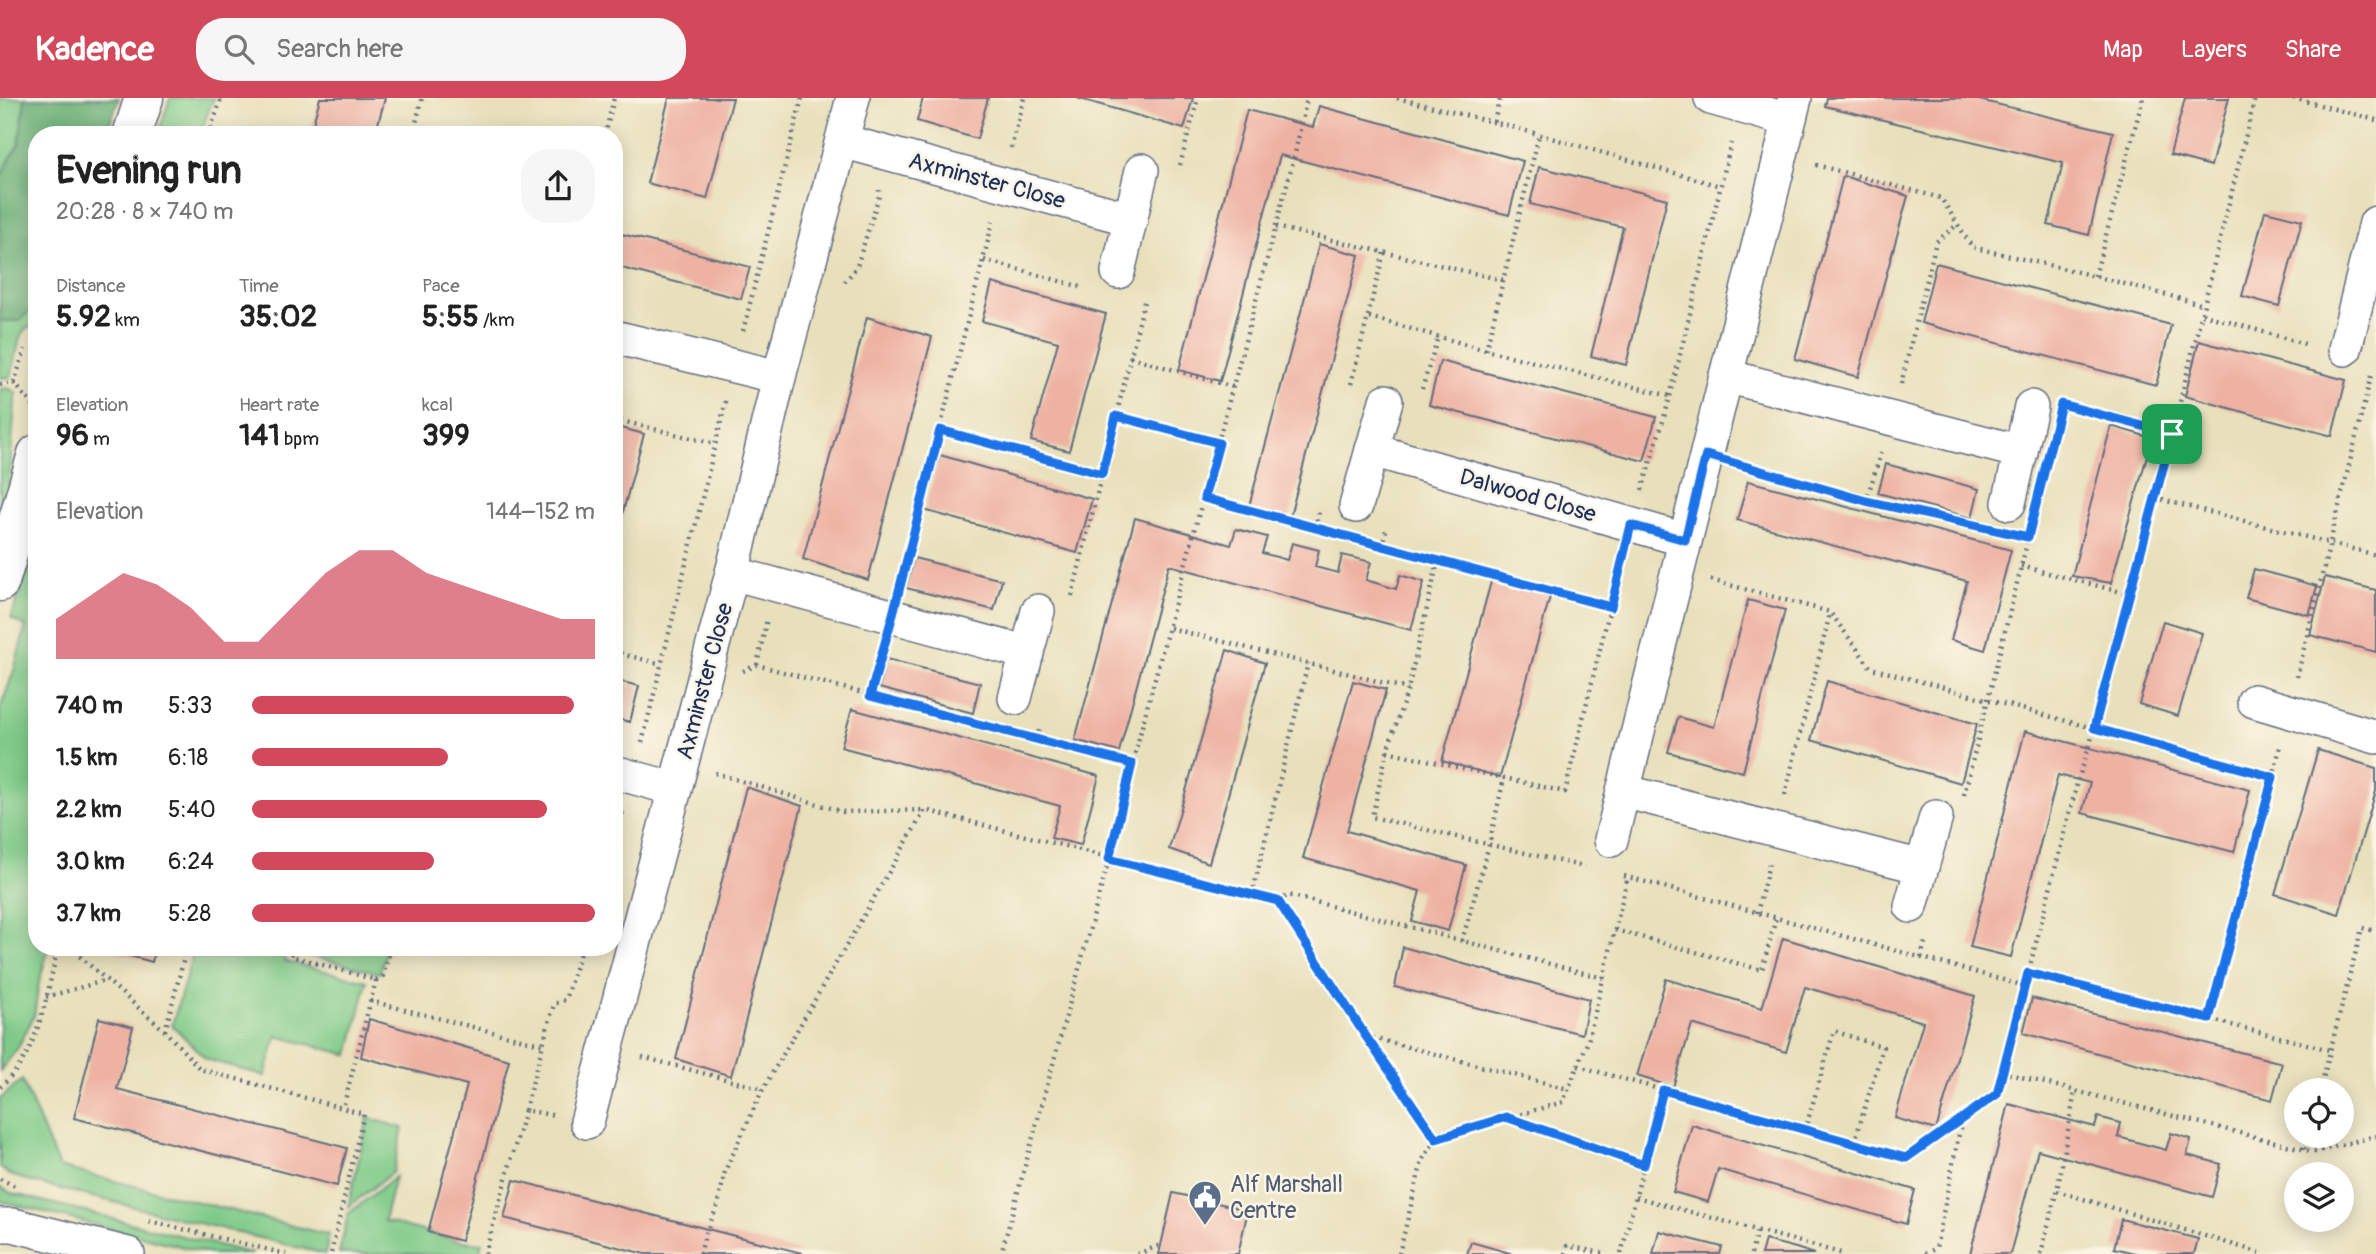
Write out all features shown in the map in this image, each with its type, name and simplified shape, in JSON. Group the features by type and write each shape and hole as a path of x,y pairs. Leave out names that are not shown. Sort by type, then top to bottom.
{"street":[{"path":"135,126 144,98"},
{"name":"Axminster Close","path":"587,1122 732,573 779,377 853,98"},
{"path":"1611,840 1792,109 1726,102"},
{"name":"Axminster Close","path":"842,141 1131,219"},
{"path":"1118,272 1142,170"},
{"path":"2344,354 2368,299 2376,223"},
{"path":"623,339 779,377"},
{"path":"1726,376 2021,452"},
{"path":"1356,506 1386,401"},
{"path":"2009,518 2021,452 2046,405"},
{"name":"Dalwood Close","path":"1372,450 1631,525 1681,556"},
{"path":"0,582 28,485"},
{"name":"Axminster Close","path":"732,573 1027,653"},
{"path":"1015,698 1027,653 1054,609"},
{"path":"2253,701 2376,737"},
{"name":"Axminster Close","path":"624,775 678,776"},
{"path":"1623,791 1922,867"},
{"path":"1920,919 1922,867 1949,810"},
{"path":"0,1225 13,1225 128,1254"}],"path":[{"path":"213,126 222,98"},
{"path":"415,126 422,98"},
{"path":"607,126 614,98"},
{"path":"624,775 661,664 803,98"},
{"path":"870,696 1024,98"},
{"path":"1178,176 1198,98"},
{"path":"1001,1254 1109,859 1276,227 1307,98"},
{"path":"1397,98 1421,101 1721,186"},
{"path":"1494,122 1500,98"},
{"path":"2095,276 2143,98"},
{"path":"1578,1066 1906,1158 1997,1094 2078,780 2172,434 2255,98"},
{"path":"2293,98 2376,120"},
{"path":"1387,751 1565,792 1631,525 1670,396 1721,186 1726,102"},
{"path":"1486,351 1539,135"},
{"path":"1780,156 1941,198 1972,247 2095,276 2204,306"},
{"path":"840,288 857,266 880,196 878,185"},
{"path":"1866,501 1892,419 1936,242 1958,224"},
{"path":"1276,227 1503,280"},
{"path":"984,260 1090,290"},
{"path":"1054,609 1102,474 1146,292"},
{"path":"2202,314 2344,354 2329,543 2273,777 2209,1019"},
{"path":"1369,317 1486,351 1670,396"},
{"path":"14,383 25,349"},
{"path":"1130,358 1233,387"},
{"path":"0,385 14,383"},
{"path":"14,383 28,399"},
{"path":"2046,405 2172,434"},
{"path":"1116,416 1219,443"},
{"path":"623,421 715,444"},
{"path":"940,430 1102,474"},
{"path":"1706,455 1866,501 2009,518 2021,566 1989,699 1949,810"},
{"path":"1204,498 1328,532"},
{"path":"2155,498 2376,555"},
{"path":"1355,539 1611,607"},
{"path":"1681,556 1830,612 1871,668 2273,777"},
{"path":"1438,561 1408,689 1387,751 1372,817 1590,868"},
{"path":"2021,566 2130,594"},
{"path":"757,665 767,619 765,610"},
{"path":"1757,913 1830,612"},
{"path":"1170,628 1408,689"},
{"path":"623,654 661,664"},
{"path":"1252,895 1308,663"},
{"path":"738,674 757,665 998,729"},
{"path":"1037,739 1040,726"},
{"path":"1011,733 1132,764"},
{"path":"678,776 844,812 925,810 1252,895 1278,901 1289,895 1603,978"},
{"path":"1462,941 1489,845 1504,778"},
{"path":"700,1254 718,1205 725,1171 763,1089 925,810"},
{"path":"1399,1254 1422,1161 1436,1139 1563,1102 1588,1041 1628,877 1611,840"},
{"path":"1615,874 2025,986"},
{"path":"1278,901 1436,1139"},
{"path":"1615,930 1762,970 1776,918"},
{"path":"1920,919 1921,958"},
{"path":"2323,1078 2362,928 2376,931"},
{"path":"0,1087 30,1049 56,956"},
{"path":"80,956 165,1031 200,1069 364,1114 331,1254"},
{"path":"165,1031 185,956"},
{"path":"291,956 376,980"},
{"path":"342,1108 376,980 383,976 389,956"},
{"path":"487,1254 554,1004 565,1000 579,956"},
{"path":"2028,973 2330,1050"},
{"path":"46,997 108,980"},
{"path":"370,1001 544,1045"},
{"path":"1805,1130 1834,1031 1883,1047 1854,1144"},
{"path":"1365,1035 1569,1089"},
{"path":"605,1048 763,1089"},
{"path":"2002,1072 2314,1152 2376,1136"},
{"path":"1621,1254 1663,1090"},
{"path":"2041,1254 2057,1191 2075,1091"},
{"path":"525,1110 587,1122"},
{"path":"1506,1117 1644,1165"},
{"path":"1924,1254 1936,1248 1962,1119"},
{"path":"2057,1191 2264,1254"},
{"path":"1636,1197 1844,1254"},
{"path":"1751,1254 1757,1230"},
{"path":"1137,1254 1161,1245"},
{"path":"1565,1254 1567,1246 1607,1254"}],"green space":[{"path":"0,98 119,98 109,126 28,126 28,328 20,338 11,377 0,378"},
{"path":"25,98 119,98 109,126 28,126 28,312 19,321 0,321 0,177 19,143"},
{"path":"170,98 214,98 203,126 161,126"},
{"path":"7,388 16,392 8,494 0,517 0,389"},
{"path":"28,571 28,956 46,956 34,1016 17,1049 0,1071 0,710 26,626 11,619"},
{"path":"192,956 285,956 284,961 367,981 349,1055 277,1036 265,1076 206,1059 172,1025"},
{"path":"312,956 385,956 380,973"},
{"path":"22,1080 59,1167 329,1235 325,1254 8,1174 0,1167 0,1099"},
{"path":"368,1118 403,1128 393,1172 348,1207"},
{"path":"395,1177 384,1221 461,1241 482,1243 479,1254 339,1254 348,1214"},
{"path":"0,1187 11,1193 253,1254 211,1254 0,1201"}],"building":[{"path":"320,98 385,98 377,126 312,126"},
{"path":"669,98 733,98 707,199 647,183"},
{"path":"923,98 988,98 977,139 917,121"},
{"path":"1077,98 1193,98 1184,129"},
{"path":"1827,98 1971,98 2113,132 2089,235 2048,225 2063,163 1825,106"},
{"path":"2185,98 2229,98 2211,166 2170,155"},
{"path":"1319,106 1523,161 1509,215 1280,155 1220,381 1179,370 1247,110 1313,127"},
{"path":"1539,167 1667,199 1626,365 1591,356 1623,227 1530,204"},
{"path":"1843,176 1908,196 1858,377 1795,359"},
{"path":"2265,211 2302,220 2279,306 2242,296"},
{"path":"623,234 750,267 741,299 623,268"},
{"path":"1319,244 1359,255 1289,520 1248,510"},
{"path":"1936,263 2171,325 2156,385 1921,323"},
{"path":"992,283 1106,314 1069,451 1031,441 1058,342 982,321"},
{"path":"867,317 932,337 868,580 803,559"},
{"path":"2199,341 2346,380 2332,436 2185,396"},
{"path":"1440,361 1656,417 1644,461 1429,405"},
{"path":"2111,426 2152,438 2111,583 2072,576"},
{"path":"623,428 644,434 623,511"},
{"path":"940,455 1092,499 1077,553 924,510"},
{"path":"1886,464 1979,489 1972,518 1878,493"},
{"path":"1748,481 2011,550 1985,650 1951,640 1967,581 1737,520"},
{"path":"1135,518 1231,545 1236,529 1267,537 1262,553 1287,560 1292,543 1319,550 1315,567 1338,573 1342,555 1371,562 1366,580 1396,589 1400,575 1424,582 1411,630 1169,565 1119,752 1075,740"},
{"path":"914,558 1002,580 994,610 906,588"},
{"path":"2254,569 2317,586 2309,615 2246,598"},
{"path":"2325,577 2376,590 2376,652 2310,635"},
{"path":"1492,578 1551,593 1500,777 1442,761"},
{"path":"1748,600 1785,610 1743,772 1668,752 1678,717 1714,727"},
{"path":"2163,621 2202,633 2178,716 2139,704"},
{"path":"1227,650 1265,663 1209,863 1169,849"},
{"path":"886,659 980,683 973,713 879,688"},
{"path":"1353,681 1386,690 1347,831 1466,865 1448,931 1412,921 1420,891 1303,858"},
{"path":"1827,681 1977,724 1961,783 1811,740"},
{"path":"623,682 639,686 630,722 623,720"},
{"path":"852,709 1099,776 1081,845 1051,838 1060,806 841,747"},
{"path":"2025,731 2250,790 2234,852 2082,813 2090,783 2058,775 2011,957 1970,947"},
{"path":"2318,750 2376,768 2376,791 2339,914 2275,894"},
{"path":"746,787 802,806 731,1076 676,1059"},
{"path":"1783,938 1975,996 1936,1130 1895,1118 1923,1022 1805,987 1786,1052 1692,1024 1673,1087 1637,1076 1666,979 1762,1008"},
{"path":"1403,947 1589,999 1582,1034 1395,987"},
{"path":"130,956 154,956 152,962"},
{"path":"2032,998 2282,1063 2272,1100 2023,1033"},
{"path":"99,1018 133,1027 117,1089 347,1148 337,1186 74,1118"},
{"path":"369,1019 509,1060 461,1241 428,1232 467,1085 361,1057"},
{"path":"2009,1104 2095,1127 2098,1117 2121,1123 2118,1137 2166,1150 2171,1133 2191,1139 2187,1155 2221,1164 2212,1197 2038,1150 2010,1254 1970,1254"},
{"path":"1692,1125 1915,1190 1906,1224 1718,1169 1708,1202 1673,1192"},
{"path":"514,1180 802,1254 645,1254 504,1218"},
{"name":"Alf Marshall Centre","path":"1173,1193 1248,1210 1238,1254 1159,1254"},
{"path":"2121,1219 2198,1239 2194,1254 2139,1254 2114,1248"},
{"path":"1659,1231 1722,1247 1720,1254 1653,1254"},
{"path":"1765,1240 1796,1248 1814,1254 1761,1254"},
{"path":"1471,1242 1510,1253 1467,1254"}],"place":[{"name":"Alf Marshall Centre","path":"1205,1227"}],"route":[{"path":"2061,404 2172,434 2094,728 2273,777 2209,1019 2028,973 1997,1094 1906,1158 1663,1090 1644,1165 1506,1117 1436,1139 1278,901 1109,859 1132,764 870,696 940,430 1102,474 1116,416 1219,443 1204,498 1611,607 1631,525 1685,540 1706,455 1866,501 2028,537 2061,404"}]}
